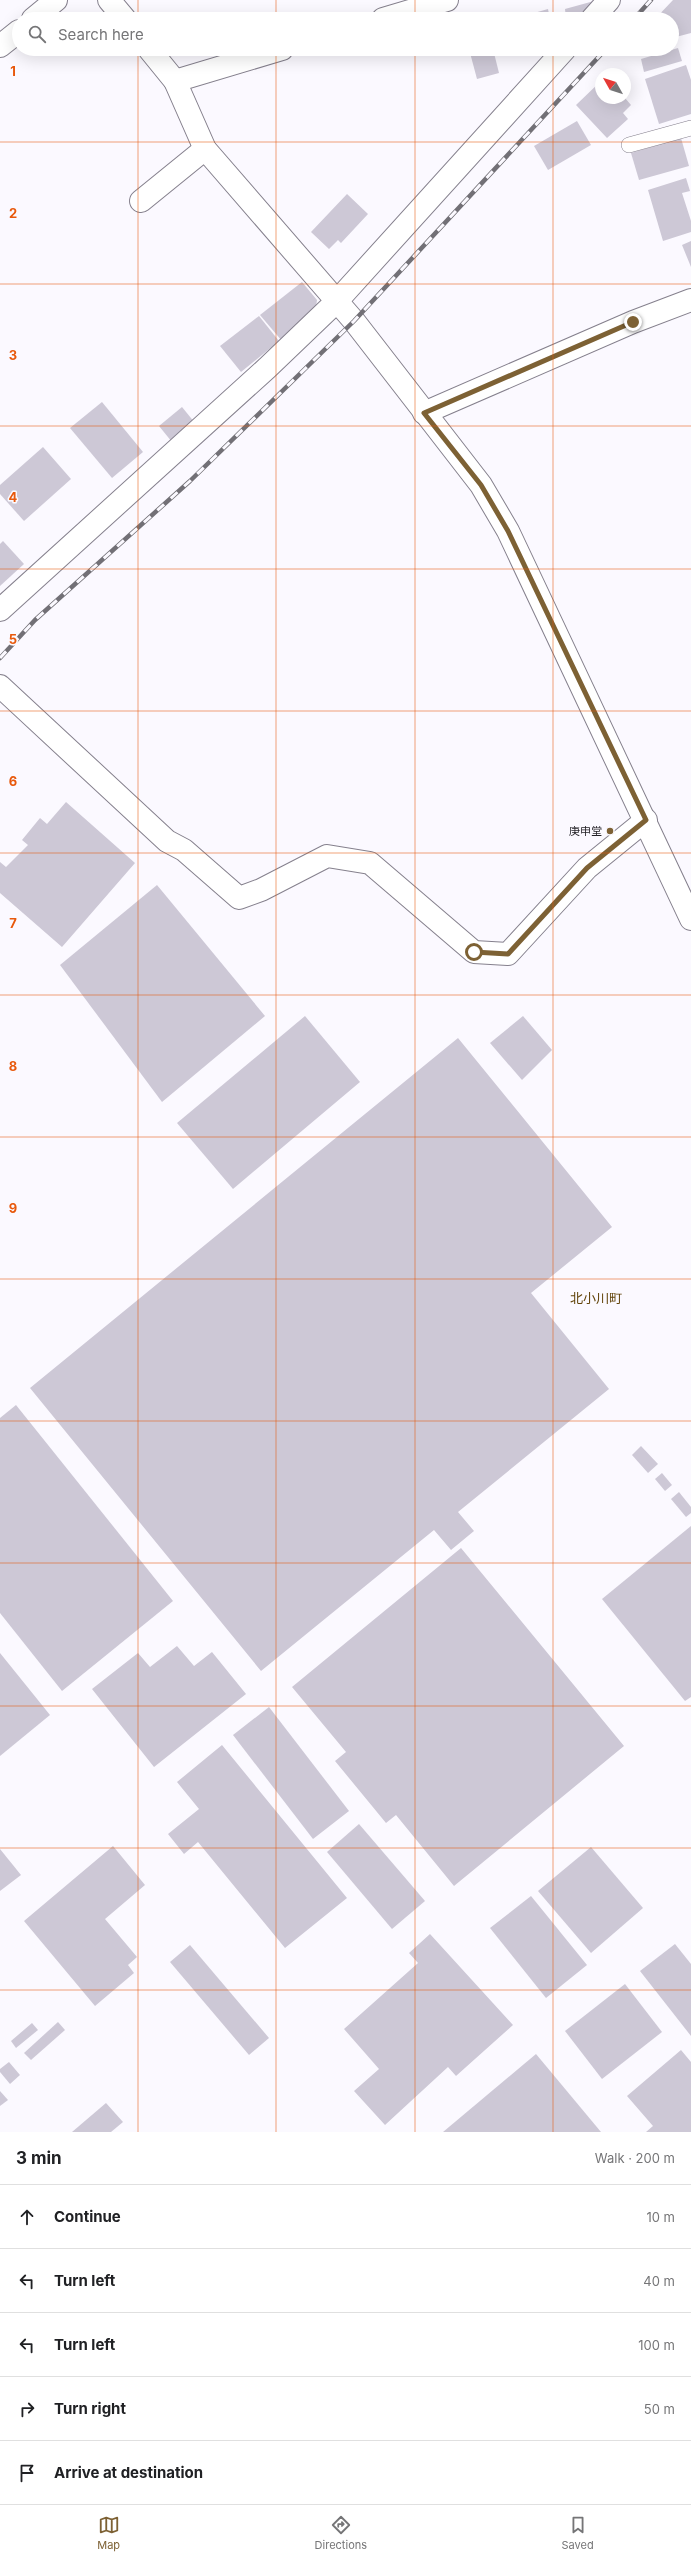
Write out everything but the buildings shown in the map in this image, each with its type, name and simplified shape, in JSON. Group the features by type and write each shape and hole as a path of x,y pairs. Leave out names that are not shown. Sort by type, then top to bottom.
{"street":[{"path":"41,12 56,0"},
{"path":"109,0 119,12"},
{"path":"407,12 447,0"},
{"path":"598,12 609,0"},
{"path":"0,46 12,37"},
{"path":"155,56 175,81 205,149 354,321 481,485 508,531 646,820 691,919"},
{"path":"175,81 259,56"},
{"path":"0,610 267,368 337,301 559,56"},
{"path":"141,201 205,149"},
{"path":"424,413 633,322 691,300"},
{"path":"0,686 167,841 184,850 239,898 262,890 327,856 370,863 474,952 508,954 587,868 646,820"}],"lane":[{"path":"629,145 691,128"}],"railway":[{"path":"640,12 651,0"},
{"path":"0,658 35,620 190,481 354,321 600,56"}],"place":[{"name":"庚申堂","path":"610,831"}],"district":[{"name":"北小川町","path":"596,1298"}],"route":[{"path":"474,952 508,954 587,868 612,850 646,820 560,644 508,531 481,485 424,413 633,322"}]}
